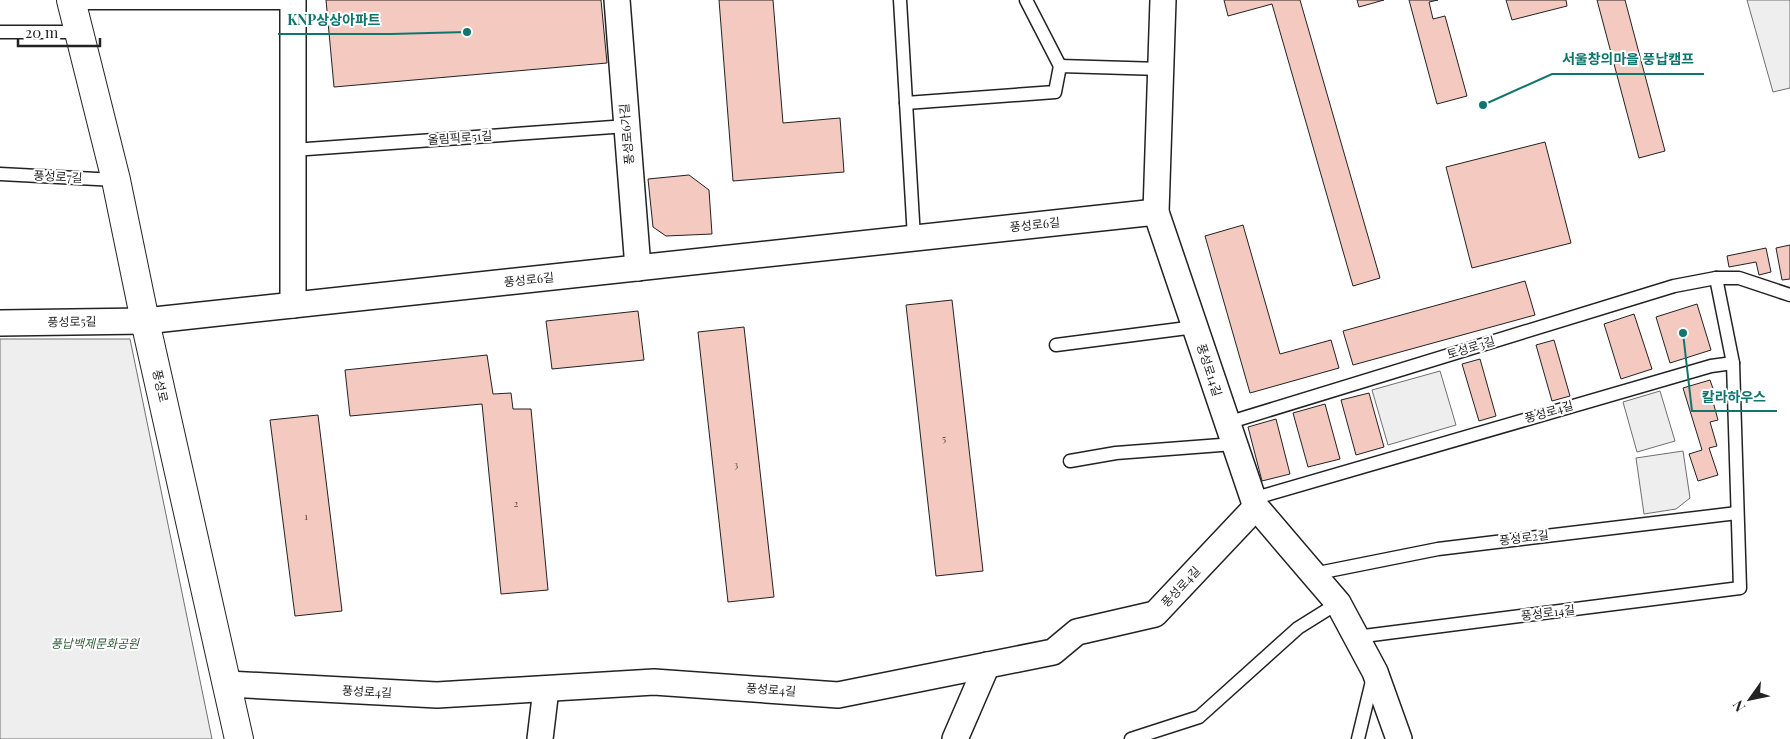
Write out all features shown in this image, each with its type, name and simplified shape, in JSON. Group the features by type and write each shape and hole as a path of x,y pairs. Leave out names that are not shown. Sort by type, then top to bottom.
{"street":[{"name":"풍성로6가길","path":"617,0 638,268"},
{"name":"풍성로14길","path":"1163,0 1156,212 1254,503 1338,603 1375,672 1399,739"},
{"name":"풍성로","path":"71,2 116,180 145,321 239,739"},
{"path":"293,2 293,305"},
{"name":"풍성로6길","path":"145,321 1156,212"},
{"name":"풍성로5길","path":"0,322 145,321"},
{"name":"풍성로4길","path":"228,684 436,696 654,682 838,695 1053,652 1077,632 1155,614 1254,503"},
{"path":"955,739 987,665"},
{"path":"540,739 546,689"}],"lane":[{"path":"900,0 914,238"},
{"path":"906,103 1055,92 1060,66 1026,0"},
{"name":"풍성로","path":"71,2 293,2"},
{"path":"0,32 79,32"},
{"path":"1060,66 1161,69"},
{"name":"올림픽로51길","path":"293,150 627,126"},
{"name":"풍성로7길","path":"0,174 116,180"},
{"path":"1716,278 1732,362 1737,513"},
{"name":"토성로3길","path":"1070,461 1231,433 1674,286 1716,278 1739,278 1790,295"},
{"path":"1056,345 1195,327"},
{"name":"풍성로4길","path":"1254,503 1711,366 1732,362"},
{"name":"풍성로2길","path":"1313,574 1438,549 1737,513"},
{"name":"풍성로14길","path":"1356,637 1740,588 1737,513"},
{"path":"1131,739 1199,718 1298,628 1338,603"},
{"path":"1358,739 1375,672"}],"green space":[{"path":"1747,0 1790,0 1790,88 1773,92"},
{"name":"풍납백제문화공원","path":"0,339 130,339 212,739 0,739"},
{"path":"1440,371 1456,425 1388,445 1372,390"},
{"path":"1660,391 1675,441 1637,452 1623,402"},
{"path":"1683,451 1690,498 1676,509 1644,514 1636,458"}],"building":[{"path":"326,0 601,0 607,63 334,87"},
{"path":"719,0 773,0 783,123 840,118 844,172 733,181"},
{"path":"1224,0 1300,0 1380,278 1353,286 1272,4 1228,16"},
{"path":"1357,0 1384,0 1359,7"},
{"path":"1409,0 1438,0 1429,2 1433,19 1445,16 1467,96 1437,104"},
{"path":"1506,0 1566,0 1567,6 1512,20"},
{"path":"1597,0 1625,0 1665,151 1639,158"},
{"path":"1545,142 1571,243 1472,268 1446,167"},
{"path":"689,175 709,190 712,234 666,236 653,227 648,179"},
{"path":"1243,225 1280,354 1331,340 1339,368 1250,393 1205,236"},
{"path":"1790,245 1790,279 1782,280 1776,248"},
{"path":"1766,248 1771,272 1759,275 1756,262 1729,267 1727,256"},
{"path":"1525,281 1535,315 1353,365 1343,331"},
{"path":"952,300 983,571 936,576 906,305"},
{"path":"1697,304 1711,350 1670,363 1656,317"},
{"path":"638,311 644,360 552,369 546,321"},
{"path":"1634,314 1652,369 1621,379 1604,324"},
{"path":"744,327 774,597 728,602 698,332"},
{"path":"1554,340 1570,396 1552,401 1536,345"},
{"path":"487,355 493,394 511,393 513,409 531,409 548,590 501,594 482,404 350,416 345,370"},
{"path":"1480,359 1496,416 1479,421 1462,364"},
{"path":"1710,380 1716,397 1712,398 1718,420 1710,422 1717,446 1709,448 1718,475 1698,481 1689,454 1702,450 1683,388"},
{"path":"1369,393 1384,447 1356,455 1341,400"},
{"path":"1325,404 1340,459 1308,467 1293,413"},
{"path":"318,415 342,611 295,616 270,420"},
{"path":"1276,419 1290,474 1262,481 1248,427"}],"place":[{"name":"KNP상상아파트","path":"467,32"},
{"name":"서울창의마을 풍납캠프","path":"1483,105"},
{"name":"칼라하우스","path":"1683,333"}]}
